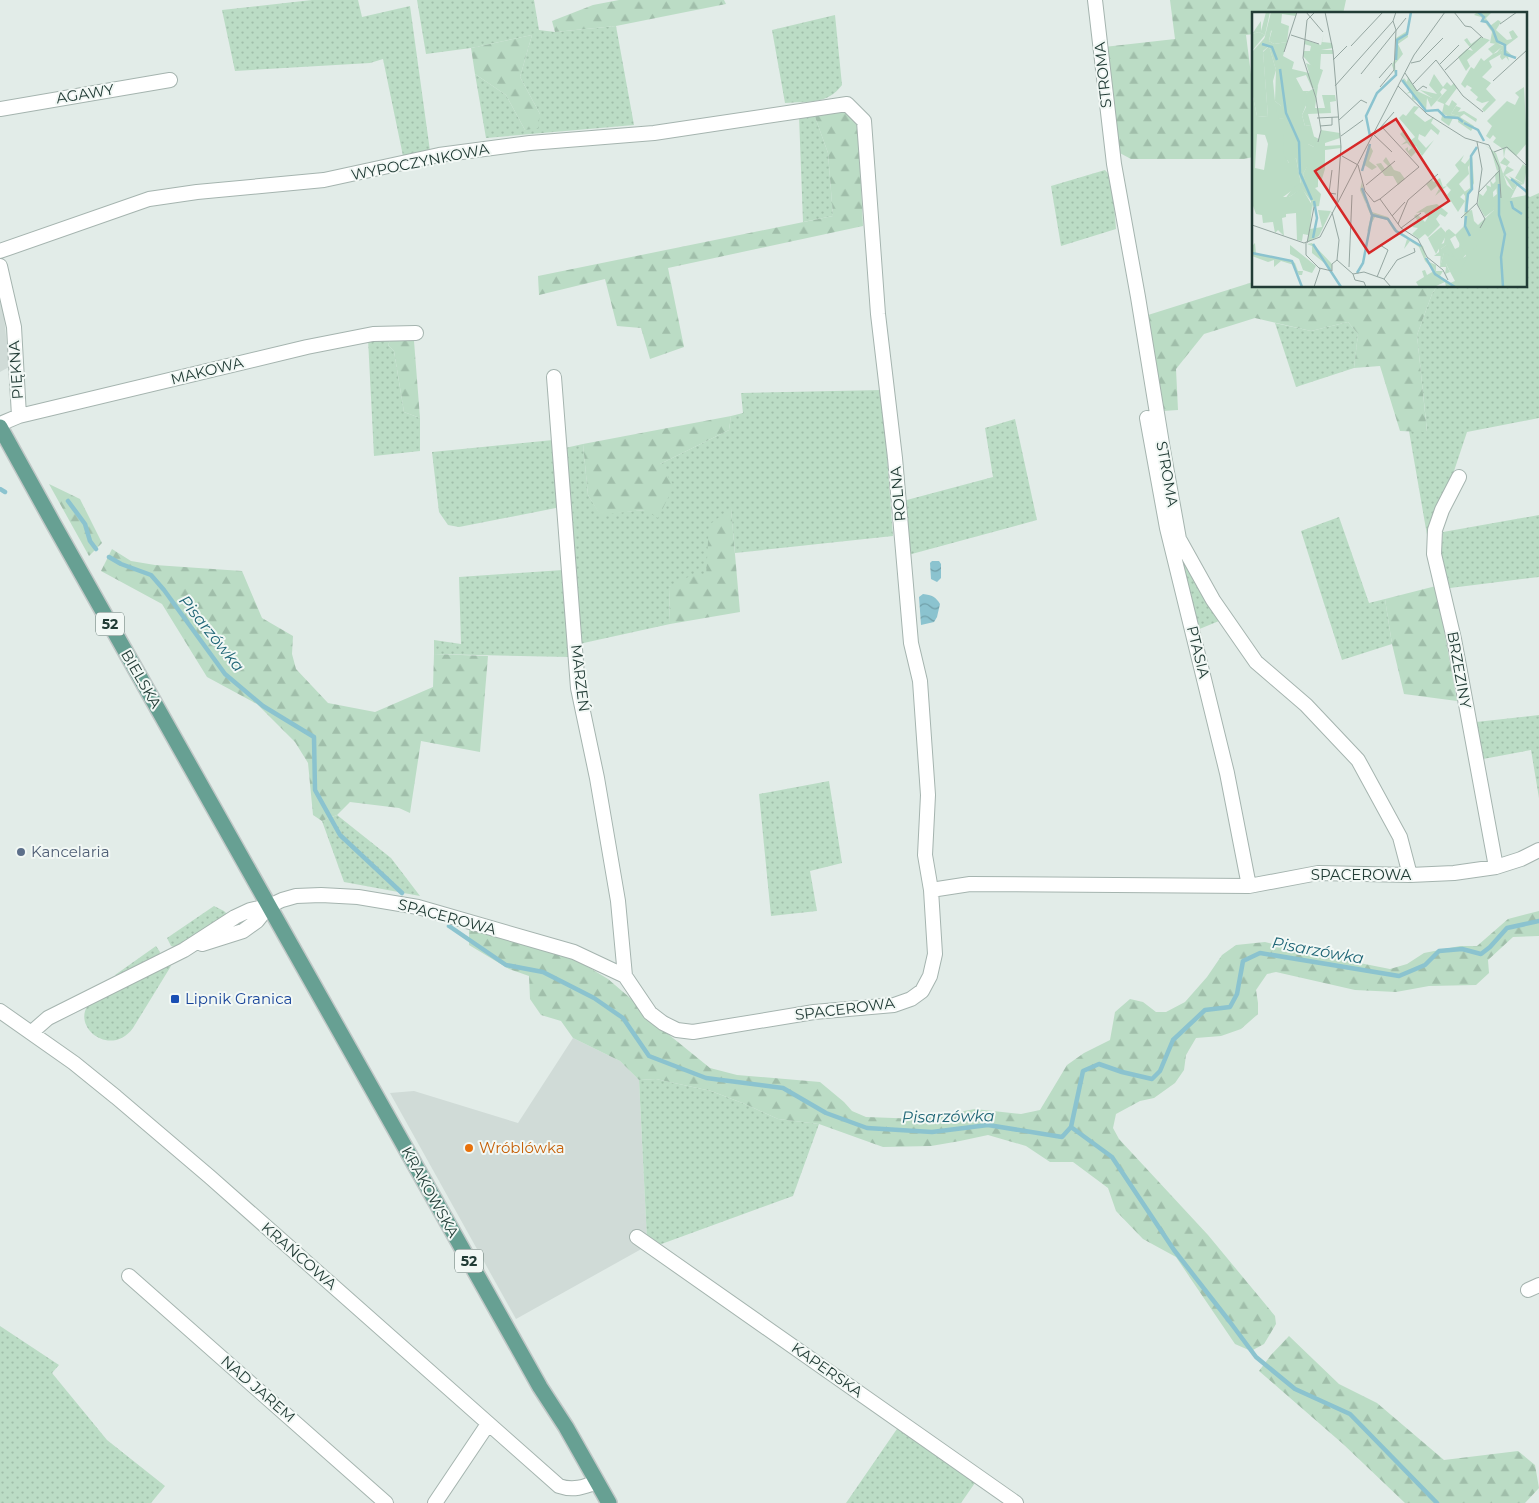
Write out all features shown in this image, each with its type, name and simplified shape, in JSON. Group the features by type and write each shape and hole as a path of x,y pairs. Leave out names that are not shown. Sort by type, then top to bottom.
{"main road":[{"name":"BIELSKA","path":"0,426 269,906"},
{"name":"KRAKOWSKA","path":"269,906 540,1387 566,1427 609,1503"}],"street":[{"name":"STROMA","path":"1095,0 1114,164 1179,539 1213,600 1256,662 1306,705 1358,760 1400,837 1410,876"},
{"name":"AGAWY","path":"0,109 170,80"},
{"name":"WYPOCZYNKOWA","path":"0,251 149,199 197,192 324,180 439,156 530,143 654,133 847,104"},
{"name":"ROLNA","path":"847,104 864,121 878,314 895,458 911,643 920,681 928,795 925,855 931,890"},
{"name":"PIĘKNA","path":"0,266 14,327 20,416"},
{"name":"MAKOWA","path":"0,426 20,416 306,347 373,334 416,332"},
{"name":"MARZEŃ","path":"554,376 578,688 597,778 618,902 625,976"},
{"name":"PTASIA","path":"1147,418 1167,528 1227,773 1249,886"},
{"name":"BRZEZINY","path":"1459,477 1442,510 1435,530 1434,554 1454,639 1496,867"},
{"name":"SPACEROWA","path":"32,1032 48,1018 184,950 234,917 296,896 358,897 418,907 574,952 625,976 650,1013 663,1023 678,1030 693,1032 814,1012 894,1004 910,999 922,991 930,976 934,954 931,890 970,884 1249,886 1318,873 1410,876 1496,867 1539,850"},
{"name":"KRAŃCOWA","path":"0,1011 74,1063 202,1171 559,1486 575,1489 597,1482"},
{"name":"KAPERSKA","path":"638,1237 1016,1503"},
{"name":"NAD JAREM","path":"129,1276 386,1503"},
{"path":"435,1503 488,1424"}],"shaded area":[{"path":"0,300 4,316 9,367 0,372"},
{"path":"573,1038 620,1061 639,1080 647,1240 645,1247 516,1319 390,1093 414,1091 518,1123"}],"green space":[{"path":"312,0 358,0 362,17 410,6 430,151 403,156 383,59 370,63 235,71 222,10"},
{"path":"417,0 534,0 539,30 555,32 616,26 634,125 486,138 475,74 506,95 525,130 540,114 520,77 532,35 471,48 426,54"},
{"path":"619,0 724,0 726,4 616,26 555,32 552,21 593,5"},
{"path":"1170,0 1346,0 1343,12 1252,12 1252,34 1246,35 1252,82 1252,157 1244,159 1131,159 1116,151 1104,47 1175,39"},
{"path":"835,15 842,85 830,96 823,99 809,102 785,103 772,30"},
{"path":"532,35 520,77 540,114 538,128 525,130 506,95 475,74 471,48"},
{"path":"840,109 846,112 858,126 863,226 668,268 684,347 650,359 641,328 617,326 605,279 539,295 538,276 833,216 828,153 814,114"},
{"path":"814,114 828,153 833,216 803,222 799,116"},
{"path":"1105,170 1112,178 1116,229 1061,246 1051,186"},
{"path":"1539,193 1539,418 1467,432 1453,474 1427,535 1409,431 1427,431 1417,335 1436,288 1526,288 1526,195 1530,197"},
{"path":"1252,282 1252,288 1436,288 1417,335 1427,432 1400,431 1380,366 1354,368 1358,334 1348,322 1311,331 1255,318 1204,334 1176,369 1178,410 1163,411 1148,315"},
{"path":"1348,322 1358,334 1354,368 1296,387 1275,323 1311,331"},
{"path":"392,336 388,345 394,351 404,412 420,418 420,451 374,456 368,339"},
{"path":"392,336 414,341 420,418 404,412 394,351 388,345"},
{"path":"882,390 893,536 735,553 731,509 707,568 707,577 669,587 670,624 579,644 565,448 583,444 588,495 600,514 645,510 660,464 729,430 731,416 743,413 741,393"},
{"path":"731,416 729,430 660,464 674,486 658,518 644,510 600,515 588,495 583,444"},
{"path":"1015,419 1037,520 908,555 903,501 993,477 985,428"},
{"path":"553,440 561,507 459,527 448,525 439,512 432,452"},
{"path":"49,484 80,499 102,543 89,556"},
{"path":"731,508 740,612 670,624 669,587 692,575 706,577 709,525"},
{"path":"1539,515 1539,577 1450,588 1441,555 1443,532"},
{"path":"1339,517 1369,603 1385,599 1392,644 1342,660 1301,531"},
{"path":"112,549 131,561 155,565 242,571 262,618 293,636 292,654 296,669 328,703 375,712 433,687 434,654 488,656 480,752 421,741 410,813 399,808 350,802 337,815 322,821 313,815 308,763 295,742 257,704 207,677 162,604 101,571"},
{"path":"1181,555 1219,621 1197,630 1178,557"},
{"path":"563,570 569,657 434,654 434,640 461,644 459,577"},
{"path":"1436,586 1457,701 1404,694 1392,644 1385,599"},
{"path":"1539,715 1539,798 1531,750 1483,759 1476,722"},
{"path":"829,781 842,863 810,871 817,911 771,916 759,794"},
{"path":"337,815 391,858 420,896 344,882 322,821"},
{"path":"214,906 227,914 195,936 175,947 171,946 167,938"},
{"path":"1539,911 1539,936 1513,937 1488,960 1489,973 1476,985 1429,986 1396,992 1355,990 1276,972 1267,974 1256,990 1258,1014 1241,1029 1221,1036 1196,1038 1186,1055 1184,1070 1175,1083 1154,1098 1140,1101 1116,1114 1113,1128 1119,1139 1208,1235 1275,1316 1276,1324 1264,1344 1251,1351 1235,1344 1176,1257 1143,1239 1116,1211 1108,1188 1073,1162 1050,1162 1026,1146 988,1135 931,1146 883,1147 819,1124 778,1119 711,1091 656,1079 639,1080 620,1061 573,1038 561,1021 541,1015 530,999 529,976 509,969 469,945 469,928 575,959 608,979 636,1003 652,1024 668,1034 710,1068 737,1075 820,1082 852,1111 866,1117 921,1119 975,1109 1021,1114 1040,1110 1067,1065 1084,1053 1110,1040 1115,1012 1130,999 1143,1002 1156,1012 1166,1012 1185,1002 1207,977 1222,955 1236,945 1265,942 1390,969 1407,964 1424,953 1460,946 1477,946 1508,919"},
{"path":"156,946 160,952 159,955 117,976 115,975"},
{"path":"170,965 133,1028 124,1037 105,1040 89,1030 85,1023 84,1014 88,1005"},
{"path":"656,1079 711,1091 778,1119 819,1124 793,1196 656,1246 647,1240 639,1080"},
{"path":"0,1326 59,1365 52,1373 107,1440 165,1486 151,1503 0,1503"},
{"path":"1289,1336 1339,1384 1377,1403 1444,1460 1518,1451 1535,1465 1539,1488 1525,1503 1405,1503 1343,1444 1259,1371"},
{"path":"899,1426 977,1480 961,1503 846,1503"}],"water":[{"path":"932,561 939,561 941,564 941,578 937,582 931,579 930,563"},
{"path":"923,594 933,597 940,604 934,622 921,625 919,597"}],"waterway":[{"name":"Pisarzówka","path":"0,489 5,492"},
{"name":"Pisarzówka","path":"68,501 85,524 90,541 96,549"},
{"name":"Pisarzówka","path":"109,557 121,564 151,575 225,674 263,706 314,737 315,790 340,835 402,893"},
{"name":"Pisarzówka","path":"449,926 506,965 543,972 594,998 623,1018 649,1056 706,1078 783,1088 826,1113 867,1128 932,1132 988,1125 1062,1137 1071,1127 1083,1071 1099,1064 1152,1079 1160,1071 1173,1040 1205,1010 1230,1007 1237,994 1243,961 1260,953 1399,976 1425,965 1439,951 1462,949 1481,954 1507,928 1539,921"},
{"path":"1071,1127 1112,1157 1174,1250 1256,1357 1295,1389 1350,1414 1437,1503"}],"place":[{"name":"Kancelaria","path":"21,852"},
{"name":"Lipnik Granica","path":"175,999"},
{"name":"Wróblówka","path":"469,1148"}]}
